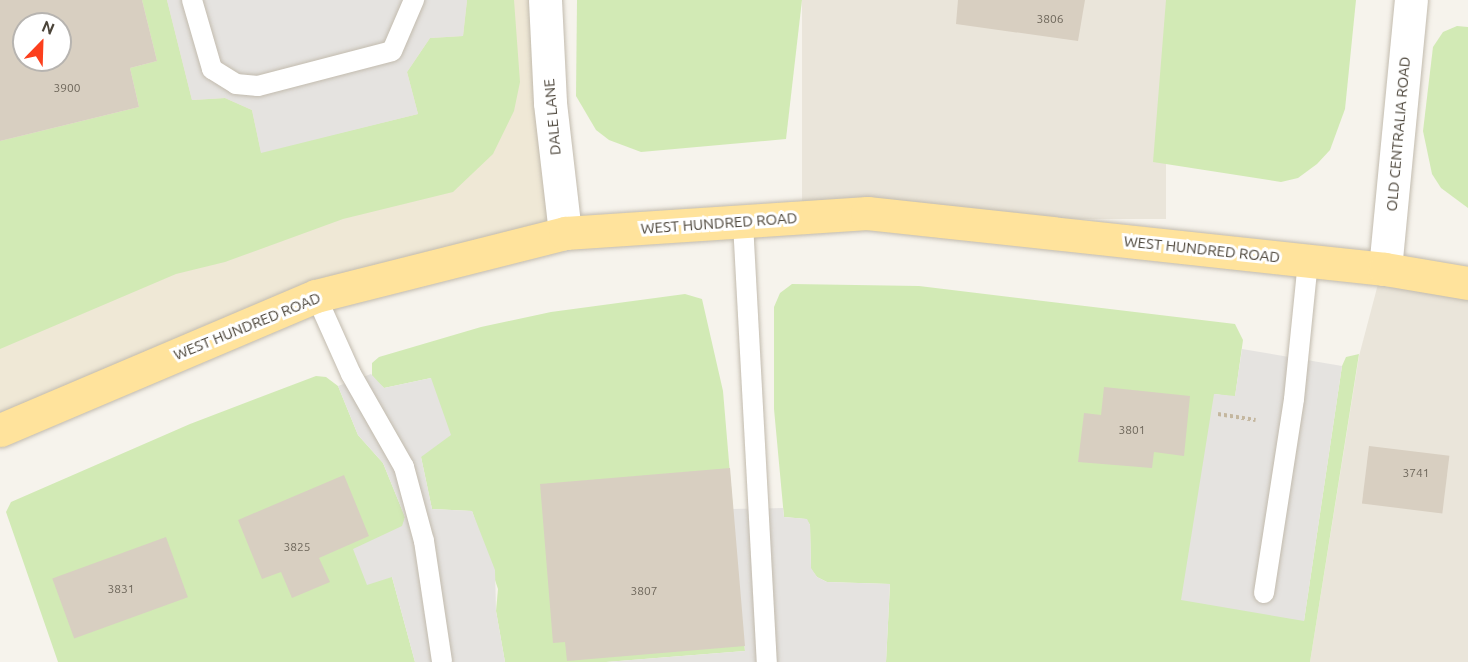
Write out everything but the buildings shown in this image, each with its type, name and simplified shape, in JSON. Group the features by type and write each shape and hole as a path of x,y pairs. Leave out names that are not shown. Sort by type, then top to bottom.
{"main road":[{"name":"WEST HUNDRED ROAD","path":"0,430 316,296 565,233 867,213 1385,269 1468,283"}],"street":[{"name":"DALE LANE","path":"545,0 550,103 565,233"},
{"name":"OLD CENTRALIA ROAD","path":"1385,269 1411,0"}],"lane":[{"path":"192,0 212,69 236,84 258,86 392,51 414,0"},
{"path":"743,223 767,662"},
{"path":"1264,593 1294,399 1308,261"},
{"path":"316,296 351,374 404,467 424,541 442,662"}],"shaded area":[{"path":"0,0 541,0 565,233 311,293 0,424"},
{"path":"167,0 467,0 463,36 430,38 407,72 418,114 261,153 252,110 225,98 192,100"},
{"path":"802,0 1166,0 1166,219 802,219"},
{"path":"1382,269 1468,284 1468,662 1310,662 1359,356"},
{"path":"1242,349 1342,366 1304,621 1181,600 1214,394 1235,396"},
{"path":"371,374 384,388 431,378 451,435 421,457 432,509 472,511 495,570 496,611 505,662 415,662 392,577 367,585 353,549 402,526 405,517 383,463 358,435 338,386"},
{"path":"783,508 784,517 807,519 810,525 811,568 817,577 827,582 890,584 886,662 606,662 745,651 732,509"}],"green space":[{"path":"142,0 167,0 192,100 225,98 252,110 261,152 418,114 407,72 430,38 463,36 467,0 514,0 520,82 514,111 493,154 453,192 343,219 225,262 176,274 0,349 0,141 139,107 130,68 157,61"},
{"path":"577,0 802,0 786,139 641,152 609,140 596,130 576,96"},
{"path":"1166,0 1356,0 1345,109 1330,150 1317,164 1298,178 1281,182 1153,162"},
{"path":"1457,26 1468,27 1468,208 1441,188 1432,174 1423,131 1433,47 1443,32"},
{"path":"792,284 919,286 1235,324 1243,340 1235,397 1215,394 1304,621 1342,366 1346,357 1359,354 1310,662 886,662 890,584 827,582 817,577 811,569 810,525 806,519 784,517 774,409 774,307 780,293"},
{"path":"685,294 702,299 723,391 745,651 606,662 505,662 496,611 498,589 472,511 432,509 421,457 431,378 384,388 372,377 372,363 379,357 481,327 551,312"},
{"path":"316,376 326,377 338,386 358,435 383,463 405,517 392,577 415,662 58,662 6,512 11,502 190,424"}]}
